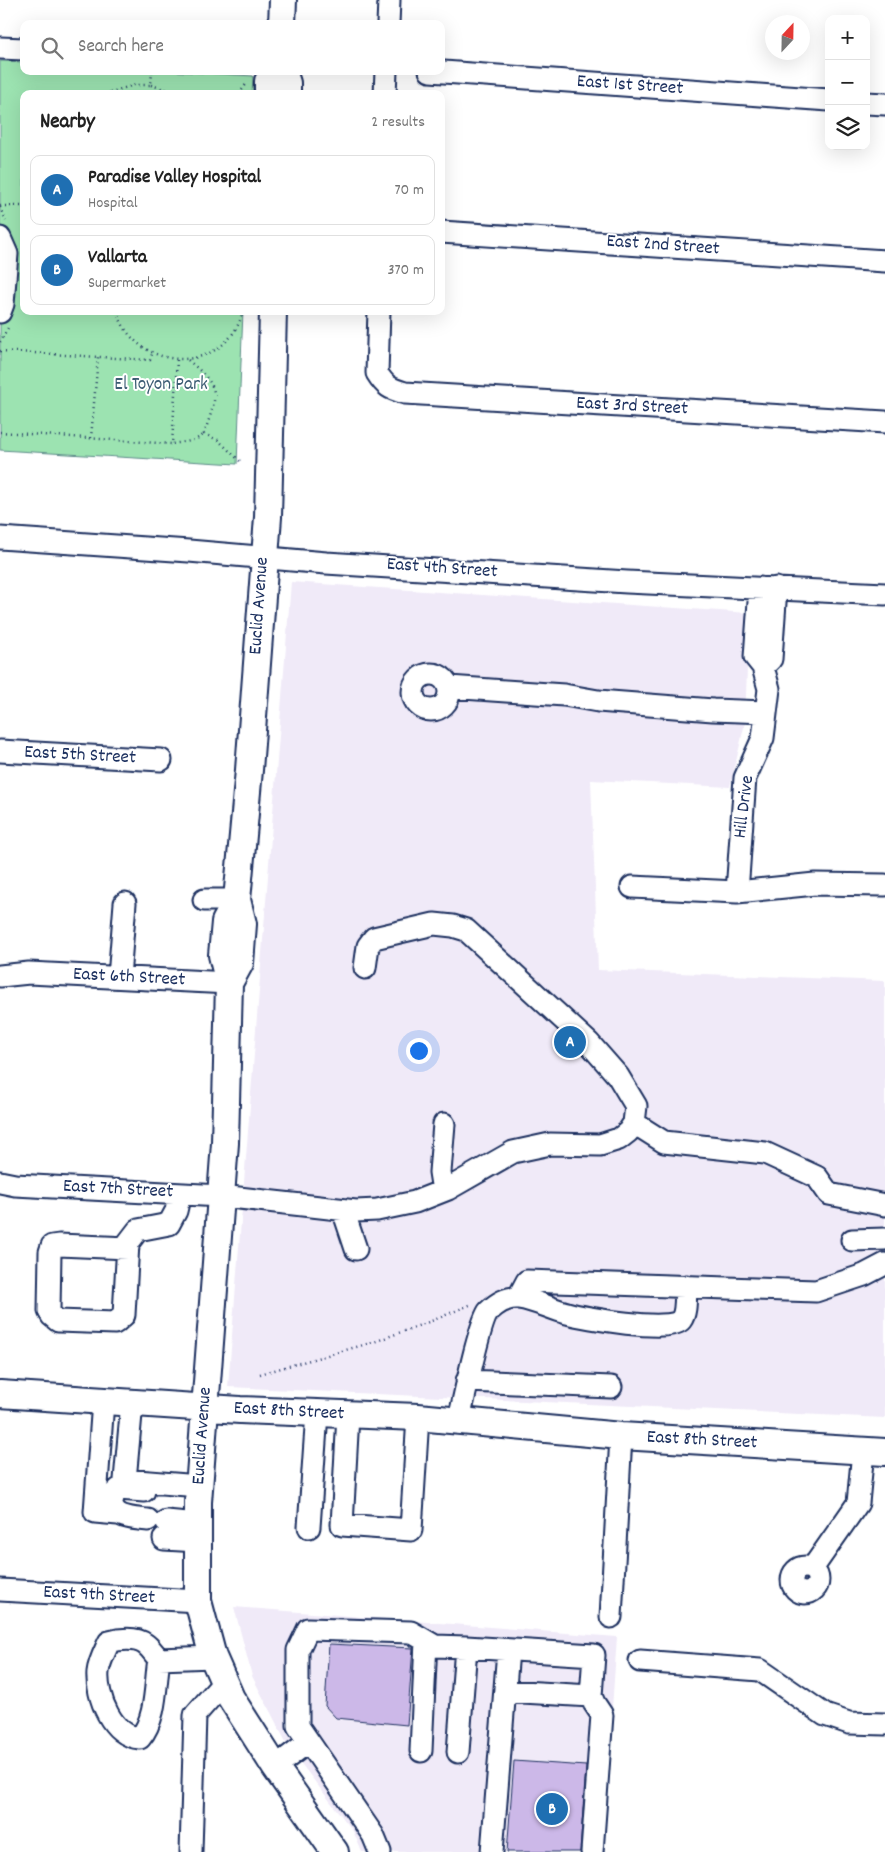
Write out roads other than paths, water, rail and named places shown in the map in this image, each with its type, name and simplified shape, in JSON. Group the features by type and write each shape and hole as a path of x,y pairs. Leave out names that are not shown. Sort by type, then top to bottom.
{"main road":[{"path":"282,20 283,0"},
{"path":"258,87 272,75"},
{"path":"284,75 287,90"},
{"name":"Euclid Avenue","path":"273,315 268,517 249,770 236,900 243,924 240,963 229,983 225,1143 199,1486 198,1601 213,1657 231,1698 275,1767 335,1852"},
{"name":"East 8th Street","path":"0,1394 204,1408 418,1417 621,1436 874,1451"},
{"name":"East 8th Street","path":"459,1420 593,1417 885,1435"}],"street":[{"path":"388,20 389,0"},
{"path":"0,48 20,49"},
{"name":"East 1st Street","path":"445,72 825,100"},
{"path":"385,90 386,75"},
{"path":"870,103 885,104"},
{"name":"East 2nd Street","path":"445,232 885,261"},
{"path":"0,238 7,254 3,304 0,312"},
{"name":"East 3rd Street","path":"378,315 377,372 382,381 391,390 404,393 885,422"},
{"name":"East 4th Street","path":"0,538 627,582 885,594"},
{"name":"Hill Drive","path":"737,892 744,778 763,738 769,689 763,667 755,658 768,588"},
{"path":"432,666 442,677 448,694 439,708 433,710 422,707 417,703 414,698 414,686 432,666"},
{"path":"448,694 548,707 565,703 598,701 766,712"},
{"name":"East 5th Street","path":"0,751 161,760"},
{"path":"632,887 737,892 815,884 885,885"},
{"path":"204,900 236,900"},
{"path":"120,977 124,903"},
{"path":"365,968 368,946 374,938 434,924 453,926 466,930 589,1043 618,1076 636,1106 634,1123 664,1142 765,1153 817,1177 829,1194 885,1205"},
{"name":"East 6th Street","path":"0,976 29,973 229,983"},
{"name":"East 7th Street","path":"7,1183 221,1196 343,1210 377,1210 415,1202 443,1191 513,1152 550,1144 600,1145 619,1139 628,1132 634,1123"},
{"path":"443,1191 440,1172 444,1124"},
{"path":"128,1248 52,1246 50,1252 50,1311 52,1316 58,1321 116,1323 120,1320 124,1315 128,1248 128,1242 138,1230 169,1224 176,1211 180,1194"},
{"path":"343,1210 356,1249"},
{"path":"852,1240 885,1239"},
{"path":"459,1420 467,1381 487,1313 501,1301 523,1289 686,1286 816,1291 864,1275 885,1264"},
{"path":"864,1275 885,1278"},
{"path":"523,1289 568,1314 613,1323 671,1325 680,1321 684,1314 686,1286"},
{"path":"467,1381 611,1386"},
{"path":"103,1401 95,1512 118,1514 159,1526 198,1532"},
{"path":"125,1480 132,1403"},
{"path":"309,1527 317,1413"},
{"path":"348,1415 342,1526 411,1530 418,1417"},
{"path":"611,1617 621,1436"},
{"path":"812,1569 858,1503 874,1451"},
{"path":"97,1477 199,1486"},
{"path":"118,1514 113,1508 112,1500 114,1493 119,1489 144,1491 154,1482"},
{"name":"East 9th Street","path":"0,1590 198,1601"},
{"path":"380,1852 373,1835 298,1726 298,1650 308,1629 411,1632 435,1646 594,1655 591,1696 602,1715 592,1852"},
{"path":"421,1751 426,1641"},
{"path":"458,1752 466,1647"},
{"path":"492,1852 508,1650"},
{"path":"159,1659 213,1657"},
{"path":"640,1661 760,1670 825,1715 849,1722 885,1724"},
{"path":"190,1852 195,1714 224,1682"},
{"path":"505,1691 591,1696"},
{"path":"275,1767 308,1742"}],"place":[{"name":"Paradise Valley Hospital","path":"570,1042"},
{"name":"Vallarta","path":"552,1809"}],"park label":[{"name":"El Toyon Park","path":"161,385"}]}
